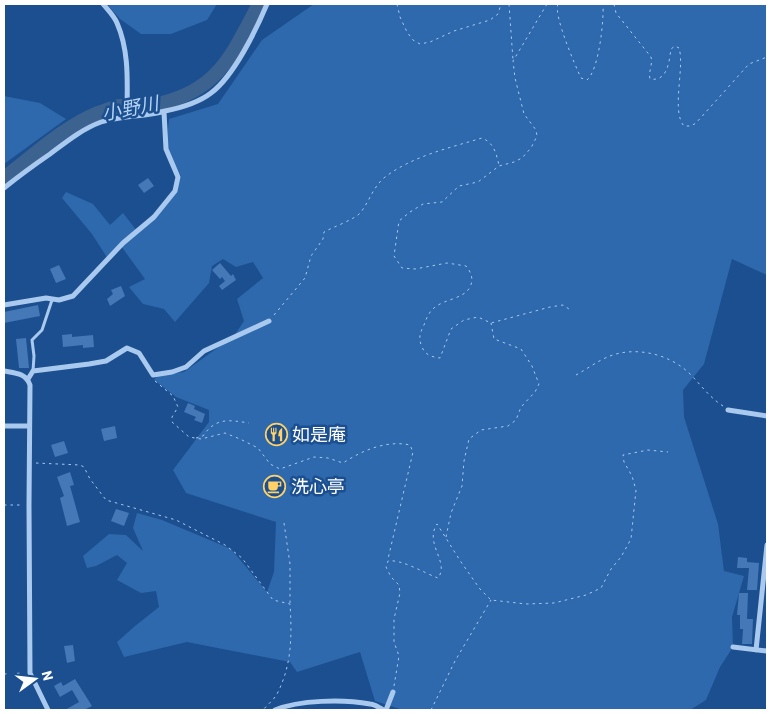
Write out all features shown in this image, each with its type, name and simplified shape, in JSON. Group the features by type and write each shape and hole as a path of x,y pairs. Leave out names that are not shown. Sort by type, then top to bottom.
{"street":[{"path":"103,4 116,21 124,43 127,67 127,116"},
{"path":"4,188 84,129 103,121 164,112 197,102 211,93 226,78 258,26 267,4"},
{"path":"4,305 46,298 59,300 73,296 123,243 154,216 176,191 178,177 166,149 164,112"},
{"path":"28,379 33,371 106,361 127,348 139,353 153,375 172,372 186,367 204,351 269,321"},
{"path":"4,371 22,374 28,379 30,386 28,505 30,673 48,710"},
{"path":"728,410 767,416"},
{"path":"4,426 29,426"},
{"path":"756,650 767,545"},
{"path":"733,648 767,650"},
{"path":"275,710 299,703 334,702 371,704 385,710 393,692"}],"lane":[{"path":"33,371 32,340 42,330 52,300"}],"path":[{"path":"397,4 400,17 407,32 413,40 420,44 490,20 498,14 502,4"},
{"path":"509,4 515,78 524,114 536,130 537,136 531,148 522,158 500,166 478,182 459,186 442,202 423,204 399,221 394,256 402,268 415,269 447,263 466,266 470,271 472,280 469,289 446,300 433,309 420,332 423,350 431,357 440,358 451,329 464,320 478,317 491,323 563,305 572,311"},
{"path":"513,61 547,4"},
{"path":"558,4 556,14 578,72 581,78 587,80 591,77 599,46 604,18 603,4"},
{"path":"614,4 616,12 651,57 650,79 659,78 666,73 669,67 670,49 675,46 679,48 681,54 679,118 684,126 691,126 696,123 749,64 767,57"},
{"path":"269,321 305,278 312,256 323,239 324,232 360,214 374,188 385,178 403,166 432,153 482,138 488,141 494,148 500,166"},
{"path":"446,537 451,514 462,486 468,440 481,430 508,426 516,420 521,407 535,392 539,384 532,366 521,349 494,339 491,323"},
{"path":"576,375 610,356 635,351 661,356 678,363 711,399 728,410"},
{"path":"153,375 154,380 173,396 178,406 172,417 172,422 189,437 201,439 225,434 240,439 258,448 270,464 280,468 314,457 328,458 343,463 353,456 378,446 399,443 410,445 413,452 386,567 391,577 399,585 400,593 394,618 394,642 399,656 393,692"},
{"path":"196,438 203,436 209,427 215,423 229,420 250,423"},
{"path":"388,561 393,560 404,563 438,578 442,573 442,566 434,546 434,529 437,524 480,589 491,600 526,604 554,603 586,595 601,588 630,539 636,490 623,455 648,450 668,452"},
{"path":"29,463 80,465 84,467 90,479 106,500 176,520 225,545 242,558 273,600 290,604"},
{"path":"4,505 28,505"},
{"path":"263,710 278,694 287,670 292,634 290,564 284,522"},
{"path":"431,710 455,661 491,600"},
{"path":"4,674 30,673"}],"shaded area":[{"path":"107,4 217,4 207,20 171,34 141,34 120,19"},
{"path":"314,4 767,4 767,275 732,259 704,364 683,390 684,417 718,524 724,571 744,576 732,617 733,647 720,667 706,700 690,710 403,710 375,701 360,652 297,672 290,662 187,642 124,657 117,642 159,607 156,591 141,593 117,580 127,563 117,555 96,566 87,568 83,556 109,534 126,535 143,551 133,528 137,513 162,520 231,549 267,592 274,572 276,522 186,493 173,470 209,422 209,410 176,397 154,380 158,375 184,372 234,336 244,321 237,299 263,278 253,262 236,267 223,259 212,266 209,283 175,322 164,309 143,304 129,287 145,279 121,246 108,259 92,234 62,198 66,192 93,204 110,225 123,213 137,231 175,191 181,176 166,149 169,119 218,104 262,40"},
{"path":"4,96 40,103 66,119 4,164"}],"building":[{"path":"148,178 154,186 144,193 138,185"},
{"path":"220,263 231,276 233,274 236,280 222,290 219,286 225,281 222,277 220,279 212,270"},
{"path":"59,265 66,279 56,283 50,269"},
{"path":"121,286 125,296 110,306 107,299 113,294 111,290"},
{"path":"38,305 40,316 4,323 4,312"},
{"path":"72,334 72,337 93,335 94,347 83,348 83,345 63,347 62,335"},
{"path":"26,338 29,368 19,368 16,339"},
{"path":"188,403 195,406 194,409 205,414 202,423 194,420 196,417 184,412"},
{"path":"115,426 117,438 104,441 101,429"},
{"path":"64,441 68,453 55,457 51,445"},
{"path":"70,472 74,485 70,486 80,522 67,526 60,498 64,496 57,477"},
{"path":"116,509 129,513 124,526 111,521"},
{"path":"738,557 747,558 747,562 759,563 757,590 747,590 749,568 737,568"},
{"path":"739,593 748,593 747,619 753,619 752,644 742,644 743,629 740,629 740,615 737,615"},
{"path":"73,645 75,661 67,663 64,646"},
{"path":"75,679 92,706 84,710 65,710 79,702 72,690 60,697 54,686 61,682 63,686"}],"waterway":[{"name":"小野川","path":"4,178 49,142 73,126 98,113 117,107 162,103 182,97 198,88 223,66 241,38 259,4"}],"place":[{"name":"如是庵","path":"276,435"},
{"name":"洗心亭","path":"275,487"}]}
